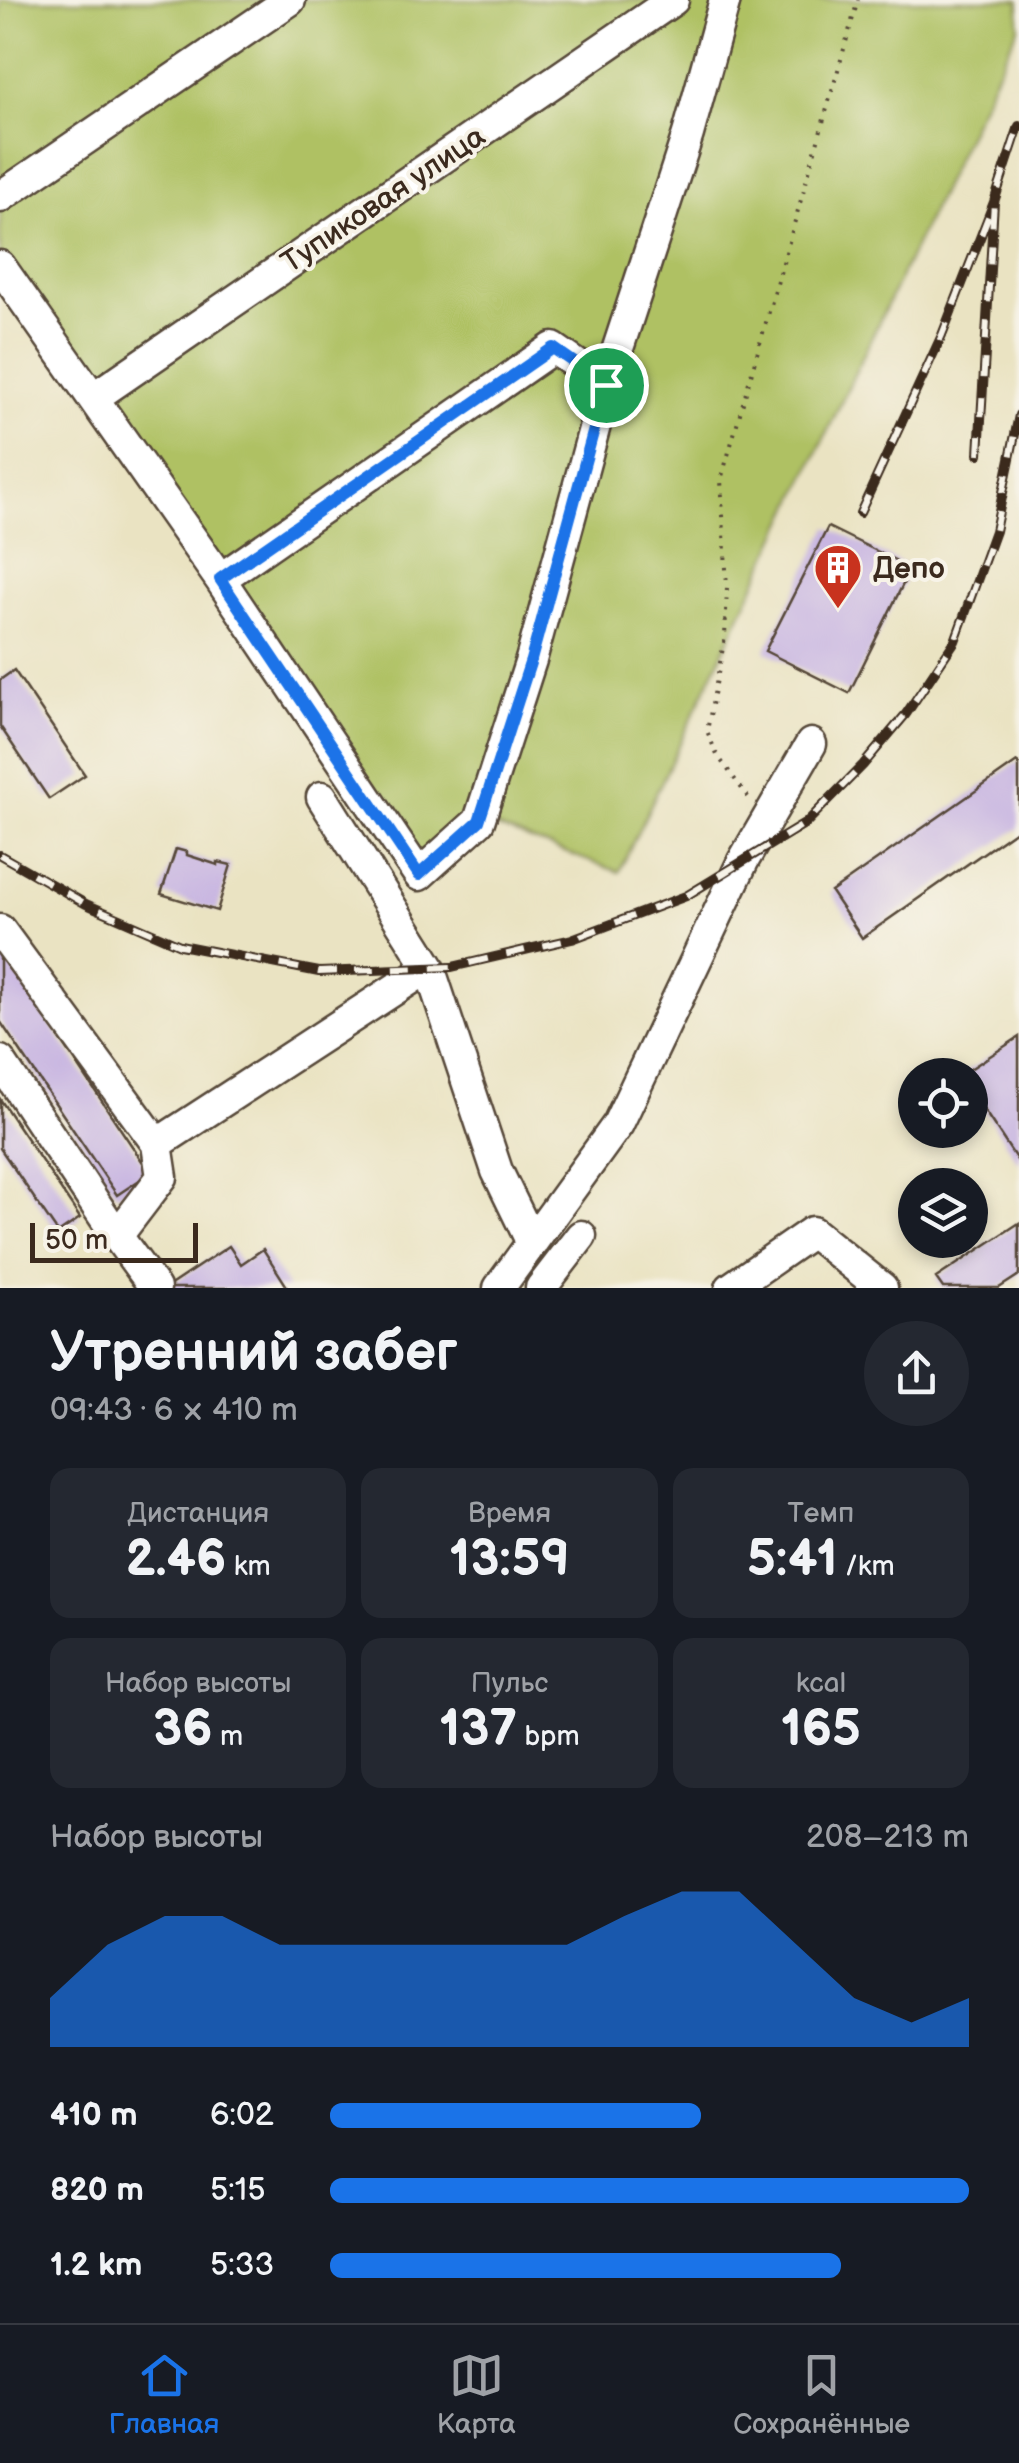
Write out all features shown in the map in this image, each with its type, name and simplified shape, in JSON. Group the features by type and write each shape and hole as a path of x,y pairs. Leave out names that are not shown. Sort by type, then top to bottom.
{"lane":[{"path":"0,197 290,0"},
{"name":"Тупиковая улица","path":"93,398 673,0"},
{"path":"0,266 220,579 419,875 479,821 531,660 606,385 688,134 725,0"},
{"path":"220,579 553,348 606,385"},
{"path":"499,1288 618,1124 743,861 811,744"},
{"path":"322,797 430,967 497,1171 532,1243"},
{"path":"394,914 404,852"},
{"path":"0,930 156,1144 162,1177 117,1236"},
{"path":"156,1144 430,967"},
{"path":"0,1062 154,1288"},
{"path":"731,1288 812,1232 882,1288"},
{"path":"542,1288 581,1236"}],"path":[{"path":"766,822 717,755 707,731 726,637 721,480 858,0"}],"green space":[{"path":"0,0 1019,0 1019,26 619,872 479,821 419,875 0,266"}],"building":[{"name":"Депо","path":"828,527 911,568 849,693 765,651"},
{"path":"14,670 85,775 49,799 0,726 0,680"},
{"path":"1017,762 1019,828 862,938 831,892"},
{"path":"176,849 218,865 231,865 217,911 161,894"},
{"path":"0,949 150,1173 117,1195 0,1021"},
{"path":"1019,1037 1019,1163 988,1116 987,1058"},
{"path":"0,1099 80,1218 58,1233 0,1148"},
{"path":"1019,1223 1019,1275 999,1288 943,1288 936,1278 966,1258 988,1258 988,1244"},
{"path":"229,1246 241,1264 263,1249 288,1288 166,1288"}],"railway":[{"path":"979,454 994,202 1019,126"},
{"path":"860,513 942,335 994,202"},
{"path":"0,855 86,904 180,945 319,972 452,967 572,939 686,896 806,823 906,714 955,641 995,531 1019,415"}],"place":[{"name":"Депо","path":"838,610"}],"route":[{"path":"553,348 606,385 531,660 479,821 419,875 220,579 553,348"}]}
